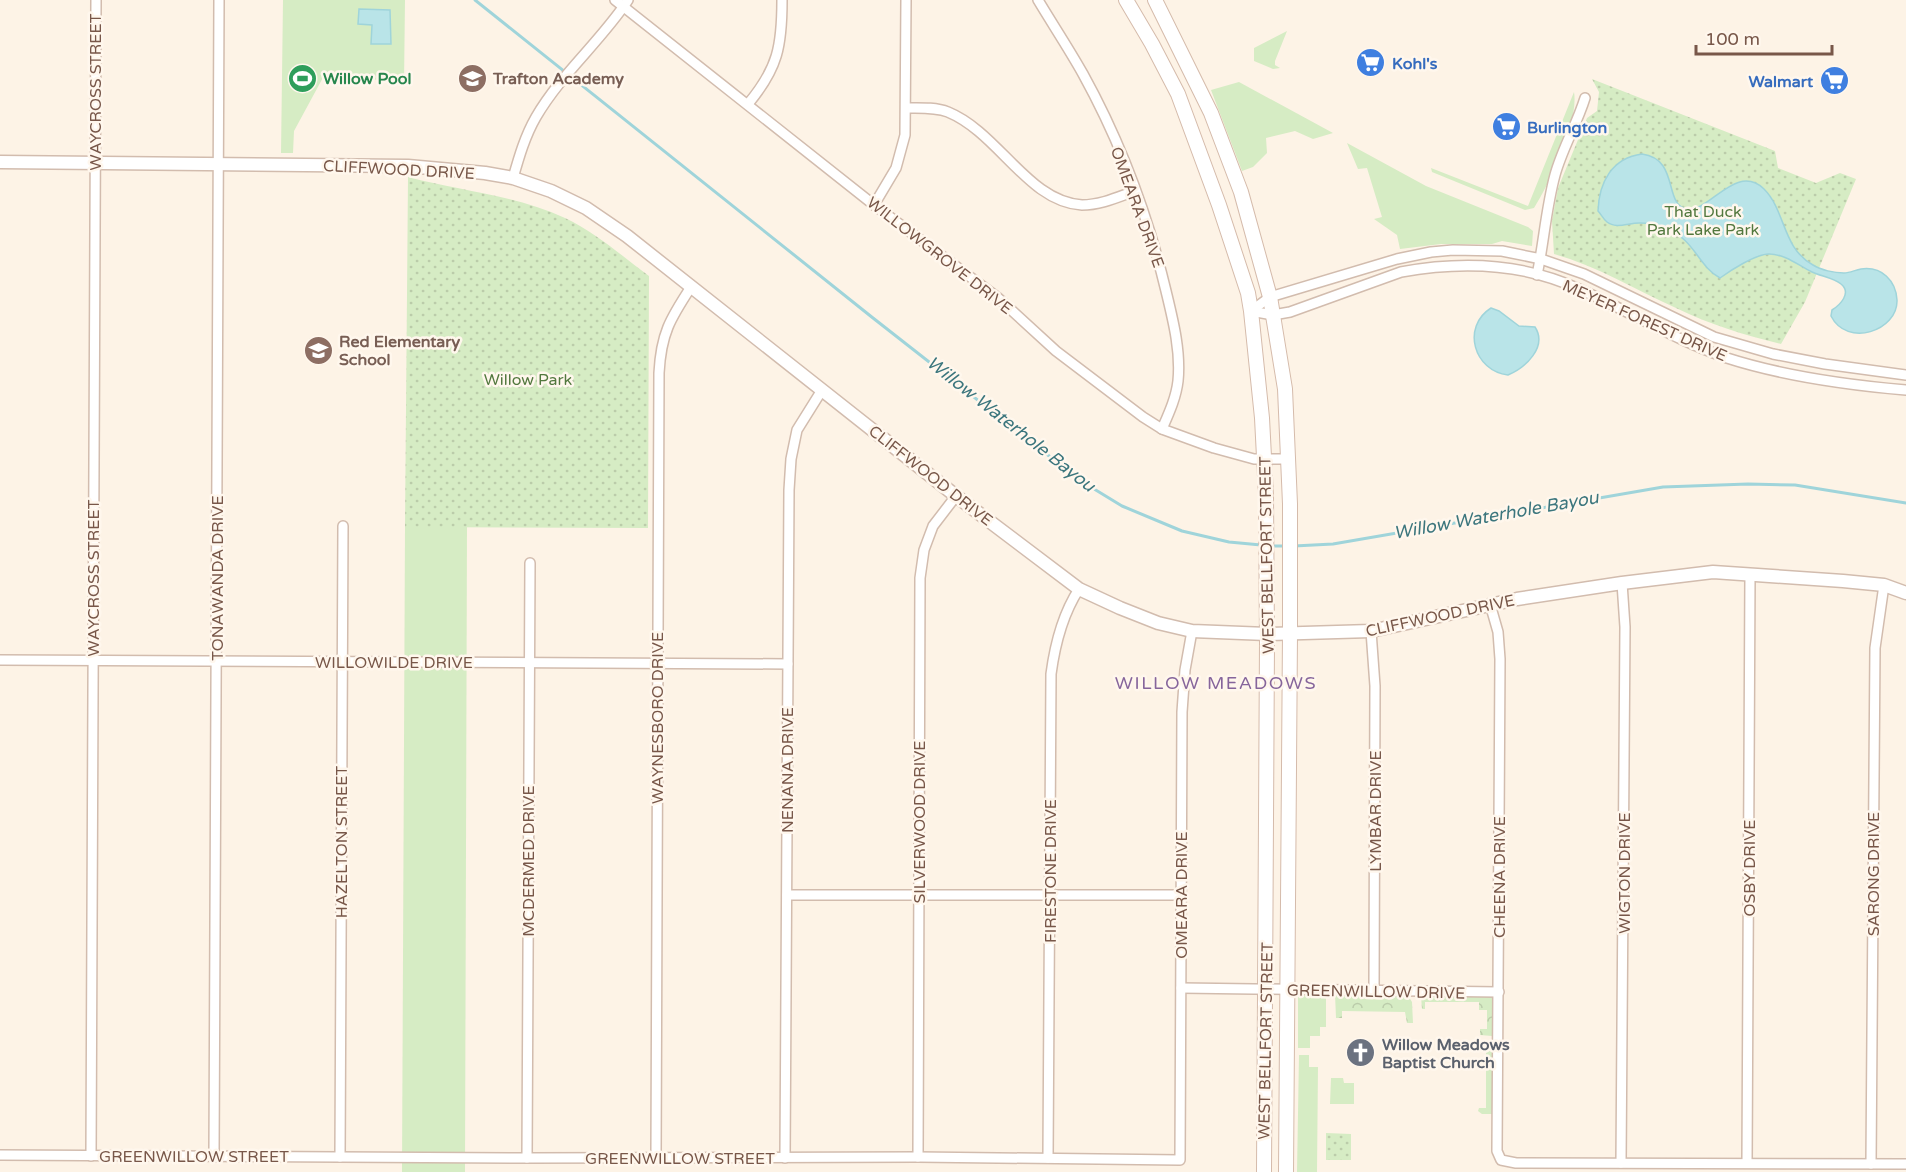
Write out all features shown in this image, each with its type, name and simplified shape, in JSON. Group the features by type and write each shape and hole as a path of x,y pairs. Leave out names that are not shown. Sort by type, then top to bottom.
{"main road":[{"name":"WEST BELLFORT STREET","path":"1126,0 1178,94 1222,215 1248,293 1251,311 1265,459 1266,516 1267,810 1264,1172"},
{"name":"WEST BELLFORT STREET","path":"1155,0 1198,85 1241,192 1270,297 1285,389 1290,633 1286,1172"},
{"path":"1178,94 1198,85"},
{"path":"1267,810 1288,808"}],"street":[{"name":"WAYCROSS STREET","path":"91,1156 96,0"},
{"name":"TONAWANDA DRIVE","path":"214,1157 219,0"},
{"name":"WILLOWGROVE DRIVE","path":"615,0 626,3 874,205 997,297 1056,351 1098,385 1143,417 1162,429 1214,448 1254,459 1288,459"},
{"path":"748,104 764,84 775,59 782,36 782,0"},
{"path":"874,205 896,168 902,152 906,108 906,0"},
{"name":"OMEARA DRIVE","path":"1038,0 1093,94 1135,191 1158,258 1177,345 1178,380 1176,394 1162,429"},
{"path":"513,178 527,136 537,117 556,89 626,3"},
{"path":"1537,275 1547,210 1556,171 1579,119 1585,98"},
{"path":"906,108 931,108 945,111 971,125 1037,188 1060,200 1081,205 1096,204 1135,191"},
{"name":"CLIFFWOOD DRIVE","path":"0,162 408,166 485,173 513,178 551,191 586,208 627,236 956,496 1079,589 1120,609 1158,623 1192,631 1267,634 1371,632 1490,604 1622,583 1713,572 1884,585 1906,593"},
{"name":"MEYER FOREST DRIVE","path":"1251,311 1270,297 1397,259 1431,252 1502,251 1540,259 1584,274 1714,337 1798,359 1906,375"},
{"path":"1397,259 1401,272"},
{"name":"MEYER FOREST DRIVE","path":"1251,311 1273,315 1290,312 1401,272 1449,265 1473,265 1521,271 1577,288 1670,334 1728,358 1829,381 1906,390"},
{"name":"WAYNESBORO DRIVE","path":"656,1156 660,349 665,333 692,287"},
{"path":"1615,306 1622,292"},
{"path":"1795,374 1798,359"},
{"name":"NENANA DRIVE","path":"785,1158 789,490 791,459 797,430 822,390"},
{"name":"SILVERWOOD DRIVE","path":"918,1157 920,578 924,550 933,526 956,496"},
{"name":"HAZELTON STREET","path":"340,1158 342,526"},
{"name":"MCDERMED DRIVE","path":"527,1158 530,563"},
{"name":"OSBY DRIVE","path":"1747,1163 1750,574"},
{"name":"WIGTON DRIVE","path":"1621,1163 1625,639 1622,583"},
{"name":"SARONG DRIVE","path":"1871,1164 1875,648 1884,585"},
{"name":"FIRESTONE DRIVE","path":"1048,1158 1051,674 1055,642 1071,602 1079,589"},
{"name":"CHEENA DRIVE","path":"1490,604 1498,632 1500,659 1497,1151 1501,1160 1508,1163 1621,1163"},
{"name":"OMEARA DRIVE","path":"1180,1160 1182,712 1185,670 1192,631"},
{"name":"LYMBAR DRIVE","path":"1371,632 1375,686 1374,990"},
{"name":"WILLOWILDE DRIVE","path":"0,660 788,664"},
{"path":"787,895 1181,895"},
{"name":"GREENWILLOW DRIVE","path":"1181,988 1499,992"},
{"name":"GREENWILLOW STREET","path":"0,1155 340,1158 918,1157 1180,1160"},
{"path":"1621,1163 1906,1164"}],"green space":[{"name":"Willow Pool","path":"283,0 405,0 404,84 326,72 294,131 293,153 281,153"},
{"path":"1287,31 1275,61 1275,65 1280,68 1273,69 1254,61 1254,48"},
{"name":"That Duck Park Lake Park","path":"1592,79 1775,151 1778,168 1816,183 1840,173 1856,179 1805,302 1781,344 1702,320 1601,272 1554,254 1552,221 1558,188 1587,118 1597,111 1599,92"},
{"path":"1239,82 1333,133 1313,139 1295,131 1266,138 1267,153 1253,167 1242,171 1211,90"},
{"path":"1574,92 1568,135 1555,168 1534,208 1525,210 1432,172 1431,168 1528,206"},
{"path":"1347,143 1426,186 1528,227 1533,231 1532,246 1502,241 1492,244 1441,244 1400,249 1397,235 1374,219 1382,217 1367,168 1358,169"},
{"name":"Willow Park","path":"408,177 546,210 598,237 649,276 648,528 405,527"},
{"path":"405,527 467,527 465,1172 402,1172"},
{"path":"1301,993 1326,994 1326,1027 1320,1027 1320,1036 1310,1036 1310,1048 1298,1048 1298,996"},
{"path":"1423,993 1492,995 1494,1034 1492,1036 1480,1035 1480,1029 1487,1029 1487,1010 1479,1010 1479,1002 1425,1002 1425,1009 1422,1009 1421,996"},
{"path":"1335,994 1407,994 1412,1002 1413,1023 1407,1023 1405,1012 1342,1011 1342,1018 1336,1018"},
{"path":"1494,1044 1493,1114 1482,1114 1478,1111 1479,1108 1486,1108 1486,1050 1479,1050 1480,1046"},
{"path":"1299,1055 1309,1055 1309,1067 1318,1067 1317,1172 1297,1172"},
{"path":"1331,1078 1343,1078 1344,1083 1354,1083 1354,1104 1330,1104"},
{"path":"1326,1133 1351,1134 1351,1160 1326,1160"}],"water":[{"path":"359,9 390,10 391,44 371,44 372,25 358,24"},
{"path":"1642,154 1662,164 1675,199 1680,206 1687,209 1704,204 1733,185 1743,181 1754,182 1771,198 1795,249 1803,258 1813,265 1832,272 1846,273 1869,269 1881,272 1894,287 1897,300 1895,311 1881,327 1870,332 1848,331 1838,326 1831,316 1832,310 1844,298 1844,287 1835,280 1812,272 1791,260 1780,256 1764,255 1751,259 1720,278 1706,267 1684,239 1666,228 1646,223 1618,225 1607,222 1598,211 1604,181 1615,166 1632,156"},
{"path":"1491,308 1499,311 1519,326 1535,327 1538,335 1539,342 1533,356 1515,372 1508,375 1496,372 1487,366 1476,347 1474,336 1476,326"}],"waterway":[{"name":"Willow Waterhole Bayou","path":"475,0 1081,481 1122,506 1182,531 1229,542 1261,545"},
{"name":"Willow Waterhole Bayou","path":"1294,546 1333,544 1663,487 1795,485 1906,503"},
{"name":"Willow Waterhole Bayou","path":"1270,546 1285,546"}],"place":[{"name":"Kohl's","path":"1371,63"},
{"name":"Willow Pool","path":"302,78"},
{"name":"Trafton Academy","path":"472,78"},
{"name":"Walmart","path":"1834,81"},
{"name":"Burlington","path":"1506,127"},
{"name":"Red Elementary School","path":"318,350"},
{"name":"Willow Meadows Baptist Church","path":"1361,1053"}],"district":[{"name":"WILLOW MEADOWS","path":"1216,683"}]}
